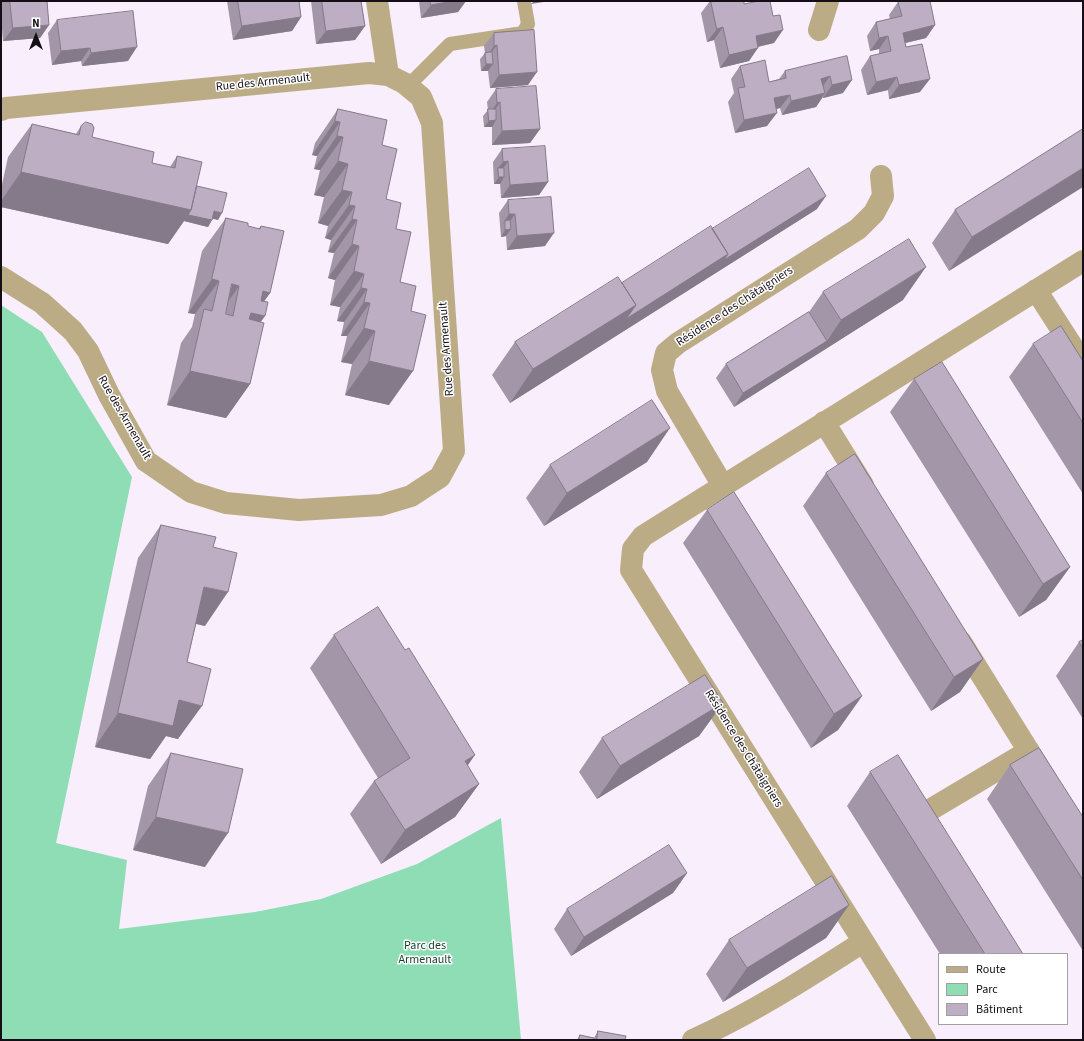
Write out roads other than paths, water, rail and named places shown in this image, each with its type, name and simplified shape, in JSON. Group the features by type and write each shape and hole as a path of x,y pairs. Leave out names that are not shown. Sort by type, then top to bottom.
{"street":[{"path":"377,1 388,74"},
{"path":"819,30 828,1"},
{"name":"Rue des Armenault","path":"1,110 14,107 369,73 388,74 408,86 421,97 432,123 454,451 440,477 411,496 381,505 299,510 226,503 191,492 146,461 109,395 88,351 73,331 42,302 1,277"},
{"name":"Résidence des Châtaigniers","path":"723,486 666,391 662,370 666,353 858,228 874,213 883,196 881,176"},
{"name":"Résidence des Châtaigniers","path":"925,1040 631,570 633,549 643,536 1083,262"},
{"path":"1036,290 1083,363"},
{"path":"824,422 874,503"},
{"path":"950,623 1058,797"},
{"path":"913,820 1029,751"},
{"path":"693,1040 718,1028 794,986 863,942"}],"lane":[{"path":"408,86 450,44 522,33 528,24 524,1"}],"park label":[{"name":"Parc des Armenault","path":"425,953"}]}
